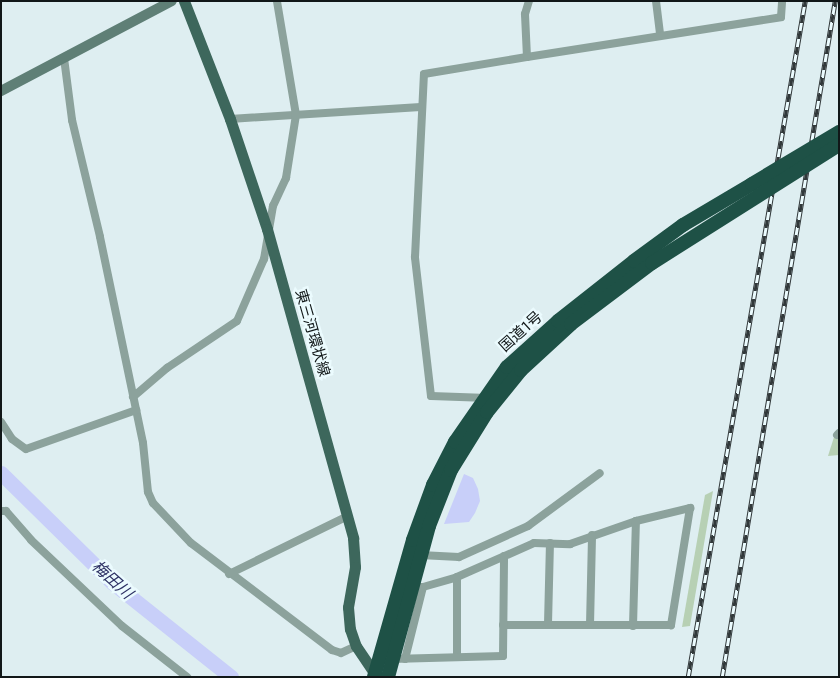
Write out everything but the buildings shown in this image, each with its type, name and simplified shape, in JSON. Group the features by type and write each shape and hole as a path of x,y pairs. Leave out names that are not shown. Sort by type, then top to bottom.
{"highway":[{"name":"国道1号","path":"378,676 413,540 433,485 455,442 491,398 521,370 565,322 683,225 839,132"},
{"name":"国道1号","path":"565,322 652,263 839,145"},
{"name":"国道1号","path":"378,676 398,659 417,588 420,555 451,470 491,398"}],"main road":[{"name":"東三河環状線","path":"184,1 230,119 268,229 348,516 355,556 348,614 356,646 378,676"}],"street":[{"path":"1,91 172,1"},
{"path":"133,397 167,368 237,321 264,259 273,206 286,178 296,115 277,1"},
{"path":"527,57 525,14 529,1"},
{"path":"656,1 660,35"},
{"path":"491,398 431,396 416,257 421,107 424,74 781,17 782,1"},
{"path":"64,58 72,120 100,237 136,410 148,492 153,503 191,544 332,650 341,653 356,646"},
{"path":"230,119 421,107"},
{"path":"1,422 12,439 26,449 136,410"},
{"path":"420,555 459,557 502,538 528,526 600,473"},
{"path":"417,588 457,577 534,543 570,544 636,521 690,508 671,625 503,625"},
{"path":"1,511 6,511 31,540 122,626 187,677"},
{"path":"229,574 348,516"},
{"path":"633,626 636,521"},
{"path":"590,625 592,535"},
{"path":"548,624 550,543"},
{"path":"398,659 503,656 504,556"},
{"path":"457,577 457,657"}],"green space":[{"path":"834,437 839,437 839,455 828,456"},
{"path":"713,491 690,626 682,627 705,495"}],"water":[{"path":"464,474 473,478 478,489 480,501 469,522 444,524"}],"waterway":[{"name":"梅田川","path":"1,473 113,583 231,677"}],"railway":[{"path":"688,677 805,1"},
{"path":"722,677 835,1"}]}
